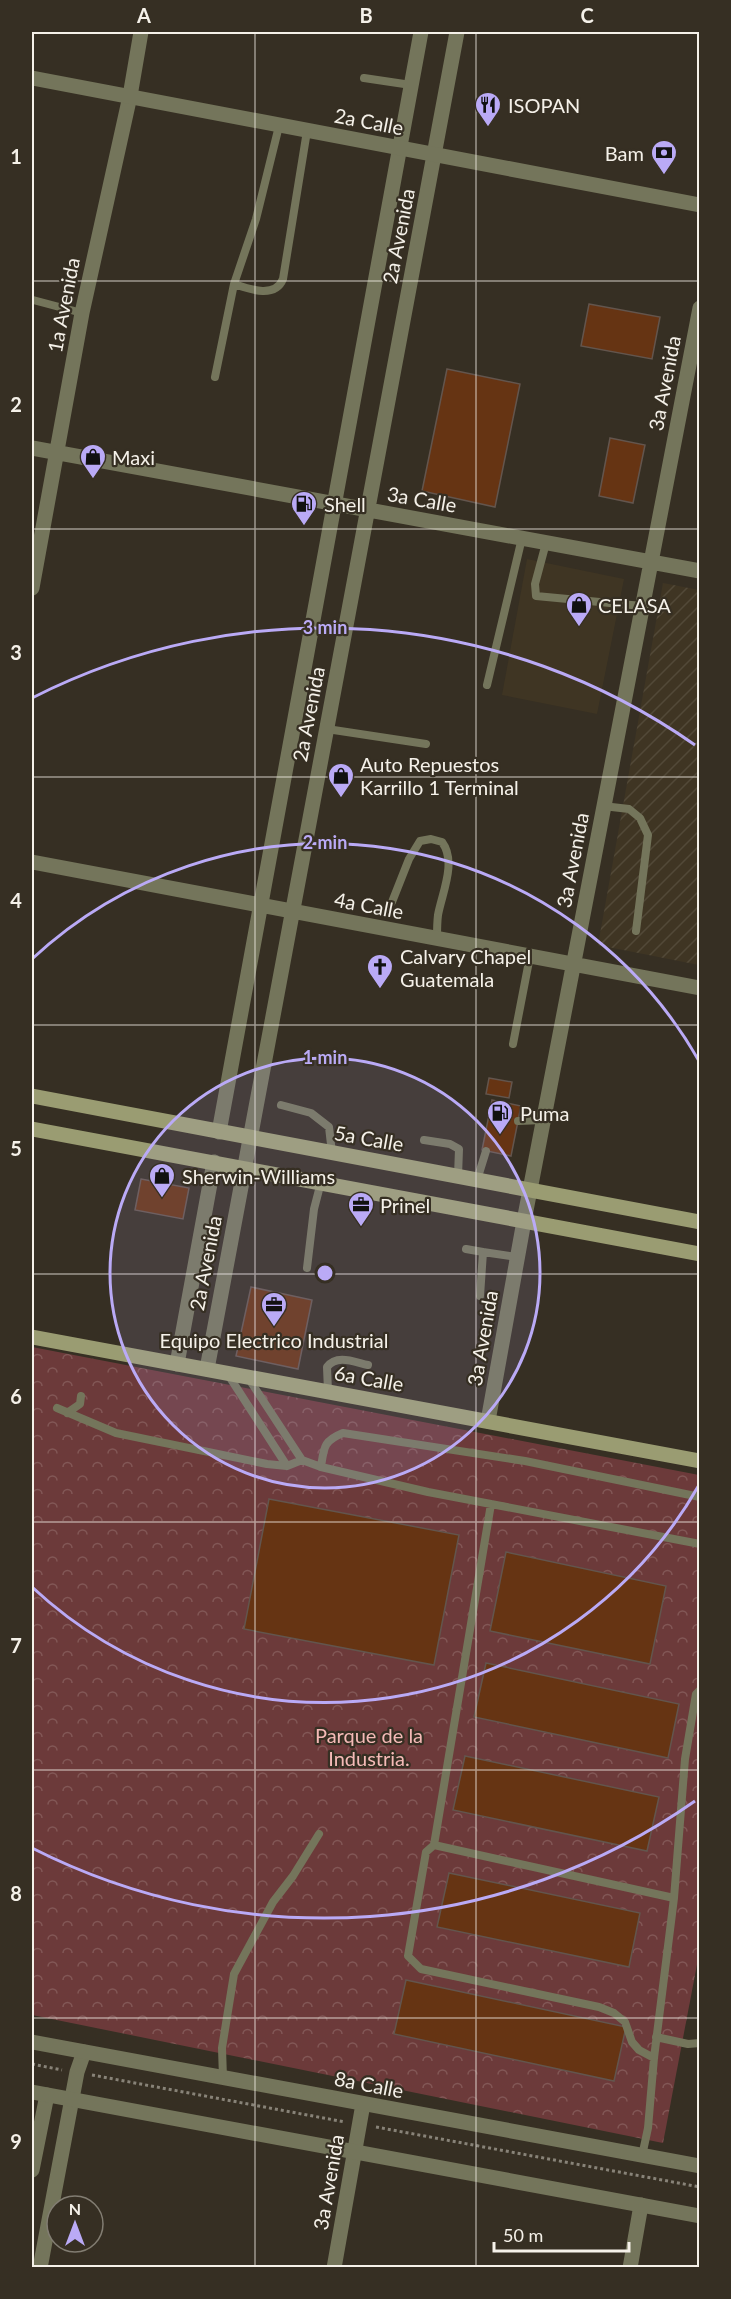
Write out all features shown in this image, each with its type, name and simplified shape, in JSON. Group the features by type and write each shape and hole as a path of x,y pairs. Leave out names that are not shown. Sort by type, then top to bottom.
{"main road":[{"name":"5a Calle","path":"32,1096 699,1222"},
{"path":"32,1129 699,1254"},
{"name":"6a Calle","path":"32,1337 699,1461"}],"street":[{"name":"1a Avenida","path":"32,588 82,313 130,96 141,32"},
{"name":"2a Avenida","path":"219,1132 421,32"},
{"name":"2a Avenida","path":"207,1369 457,32"},
{"name":"2a Calle","path":"32,78 699,205"},
{"name":"3a Avenida","path":"488,1421 529,1190 699,308"},
{"name":"3a Calle","path":"32,448 699,571"},
{"name":"4a Calle","path":"32,862 699,988"},
{"name":"2a Avenida","path":"177,1364 214,1162"},
{"name":"8a Calle","path":"32,2042 699,2166"},
{"path":"40,2268 77,2072 84,2052"},
{"path":"32,2170 39,2094 699,2216"},
{"name":"3a Avenida","path":"334,2268 363,2104"},
{"path":"630,2268 641,2205"}],"lane":[{"path":"364,78 411,85"},
{"path":"214,377 234,284 256,219 279,126"},
{"path":"234,284 253,290 272,290 280,286 307,131"},
{"path":"33,300 82,313"},
{"path":"487,685 522,538"},
{"path":"546,543 535,584 536,596 642,606"},
{"path":"327,729 426,744"},
{"path":"603,806 629,809 640,818 648,836 636,931"},
{"path":"392,902 409,859 420,841 431,839 442,842 448,850 448,862 438,917 437,939"},
{"path":"513,1044 530,957"},
{"path":"281,1106 311,1113 329,1127 332,1153"},
{"path":"518,1121 543,1120"},
{"path":"424,1140 450,1144 459,1149 458,1176"},
{"path":"477,1180 486,1151"},
{"path":"307,1268 314,1209 321,1182"},
{"path":"466,1249 517,1257"},
{"path":"480,1296 483,1252"},
{"path":"328,1391 327,1367 331,1362 342,1359 368,1365"},
{"path":"226,1372 287,1466"},
{"path":"247,1376 302,1460 321,1467 491,1504 699,1544"},
{"path":"67,1413 80,1404 81,1396"},
{"path":"57,1408 116,1433 267,1464 287,1466 302,1460"},
{"path":"321,1467 325,1445 332,1438 343,1433 525,1461 699,1497"},
{"path":"491,1504 434,1845 426,1852 408,1956 421,1969 599,2007 614,2013 626,2022 632,2042 639,2050 654,2058"},
{"path":"642,2156 648,2128 654,2058 674,1898 685,1759 696,1694 699,1690"},
{"path":"223,2078 222,2048 234,1974 273,1902 293,1876 319,1834"},
{"path":"434,1845 674,1898"},
{"path":"657,2037 688,2044 699,2043"}],"shaded area":[{"name":"CELASA","path":"527,559 624,579 597,714 502,695"},
{"path":"663,583 699,590 699,965 598,945"}],"green space":[{"name":"Parque de la Industria.","path":"32,1347 699,1475 699,1954 663,2143 32,2015"}],"building":[{"path":"589,304 660,317 652,359 581,346"},
{"path":"447,369 520,384 495,507 422,491"},
{"path":"610,438 645,445 633,503 599,496"},
{"path":"489,1078 512,1082 509,1098 486,1094"},
{"name":"Puma","path":"492,1100 521,1106 511,1156 482,1150"},
{"name":"Sherwin-Williams","path":"141,1179 189,1188 183,1219 135,1210"},
{"name":"Equipo Electrico Industrial","path":"251,1287 312,1300 298,1369 236,1356"},
{"path":"269,1499 459,1535 434,1665 244,1629"},
{"path":"506,1552 666,1586 650,1664 490,1631"},
{"path":"486,1663 679,1704 668,1758 474,1717"},
{"path":"465,1756 659,1797 647,1851 453,1810"},
{"path":"449,1873 640,1913 629,1967 437,1927"},
{"path":"406,1980 626,2027 614,2081 394,2034"}],"place":[{"name":"ISOPAN","path":"488,128"},
{"name":"Bam","path":"664,176"},
{"name":"Maxi","path":"93,480"},
{"name":"Shell","path":"304,527"},
{"name":"CELASA","path":"579,628"},
{"name":"Auto Repuestos Karrillo 1 Terminal","path":"341,799"},
{"name":"Calvary Chapel Guatemala","path":"380,990"},
{"name":"Puma","path":"500,1136"},
{"name":"Sherwin-Williams","path":"162,1199"},
{"name":"Prinel","path":"361,1228"},
{"name":"Equipo Electrico Industrial","path":"274,1328"}]}
